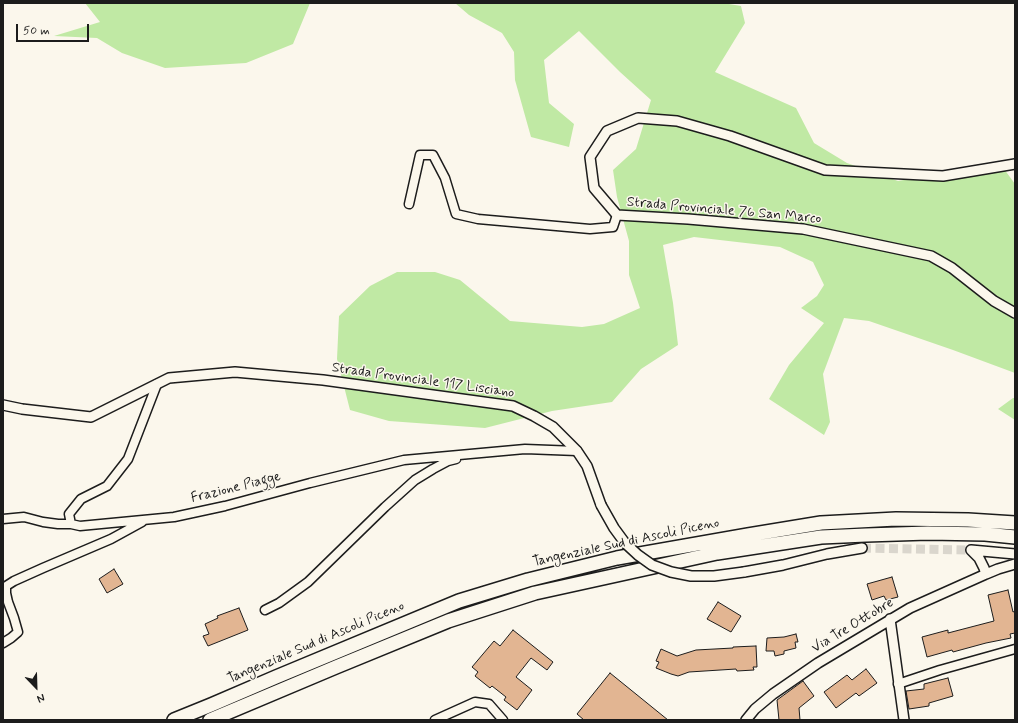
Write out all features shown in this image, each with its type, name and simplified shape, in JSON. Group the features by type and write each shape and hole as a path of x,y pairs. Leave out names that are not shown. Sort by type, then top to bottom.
{"highway":[{"name":"Tangenziale Sud di Ascoli Piceno","path":"174,720 459,601 528,580 617,558 821,523 896,519 968,520 1015,523"},
{"name":"Tangenziale Sud di Ascoli Piceno","path":"210,720 336,666 448,621 535,594 622,574 717,553 821,537 866,534 935,533 985,534 1015,537"}],"street":[{"name":"Strada Provinciale 76 San Marco","path":"1015,164 943,176 825,170 730,136 677,121 638,118 606,131 590,157 594,188 616,215 688,219 803,229 931,256 952,268 994,301 1015,313"},
{"path":"409,204 420,155 432,155 445,178 456,214 478,219 590,229 613,227 616,215"},
{"name":"Strada Provinciale 117 Lisciano","path":"3,404 22,409 91,417 169,378 235,372 324,380 513,406 553,427 577,451 587,466 602,505 614,528 625,543 652,565 671,572 691,576 714,576 783,565 827,554 862,548"},
{"path":"71,524 69,514 81,500 106,486 128,459 157,384"},
{"name":"Frazione Piagge","path":"3,520 24,517 43,522 80,526 174,517 225,506 404,460 524,449 577,451"},
{"path":"265,610 279,603 308,582 415,480 448,461 484,453"},
{"path":"3,643 18,632 5,588 14,581 111,539 146,520"},
{"path":"1015,554 971,550 979,558 986,574 1015,564"},
{"path":"990,551 994,557 998,569"},
{"name":"Via Tre Ottobre","path":"746,720 755,709 772,694 818,663 890,619 910,608 986,574"},
{"path":"890,619 904,720"},
{"path":"898,684 940,670 1015,649"},
{"path":"435,720 475,702 489,704 503,720"}],"green space":[{"path":"85,3 310,3 293,44 246,63 165,68 122,53 97,38 54,36 100,22"},
{"path":"455,3 723,3 741,6 745,23 715,72 796,108 814,143 847,163 898,181 999,162 1015,184 1015,373 869,321 844,318 823,374 830,422 824,435 769,399 789,365 824,323 801,308 817,296 824,285 813,262 780,247 694,237 663,245 673,303 678,345 641,369 612,402 552,411 485,428 389,421 350,410 337,359 339,316 370,286 397,272 435,272 460,280 510,321 582,327 604,324 640,308 629,275 629,241 617,197 613,170 636,149 651,100 620,72 579,31 544,60 549,103 574,124 569,147 531,137 515,80 514,52 502,33 469,15"},
{"path":"1015,398 1015,420 998,409"}],"building":[{"path":"114,569 123,584 107,593 99,579"},
{"path":"892,577 898,597 886,600 884,596 872,600 867,584"},
{"path":"1008,590 1013,612 1015,611 1015,633 1010,634 1011,638 953,652 952,650 927,657 922,637 948,630 948,633 994,621 988,595"},
{"path":"718,602 741,616 731,632 707,619"},
{"path":"239,608 248,630 208,646 203,636 209,634 205,624 218,618 217,616"},
{"path":"513,630 553,662 547,670 531,658 516,677 532,690 517,710 504,700 506,697 492,686 490,688 475,676 478,672 472,667 494,641 500,646"},
{"path":"796,634 798,642 795,642 796,648 784,651 784,654 775,656 774,651 766,651 767,638 784,637"},
{"path":"756,646 757,667 753,667 754,670 737,671 736,669 689,672 678,676 656,668 659,662 656,661 661,649 677,656 696,650"},
{"path":"866,669 877,683 859,696 856,693 836,708 824,692 847,675 852,680"},
{"path":"610,673 668,720 584,720 577,714"},
{"path":"948,678 953,696 929,703 929,706 909,709 906,691 924,689 924,684"},
{"path":"803,681 814,696 799,708 800,720 779,720 777,700"}],"tunnel":[{"path":"862,548 971,550"}]}
